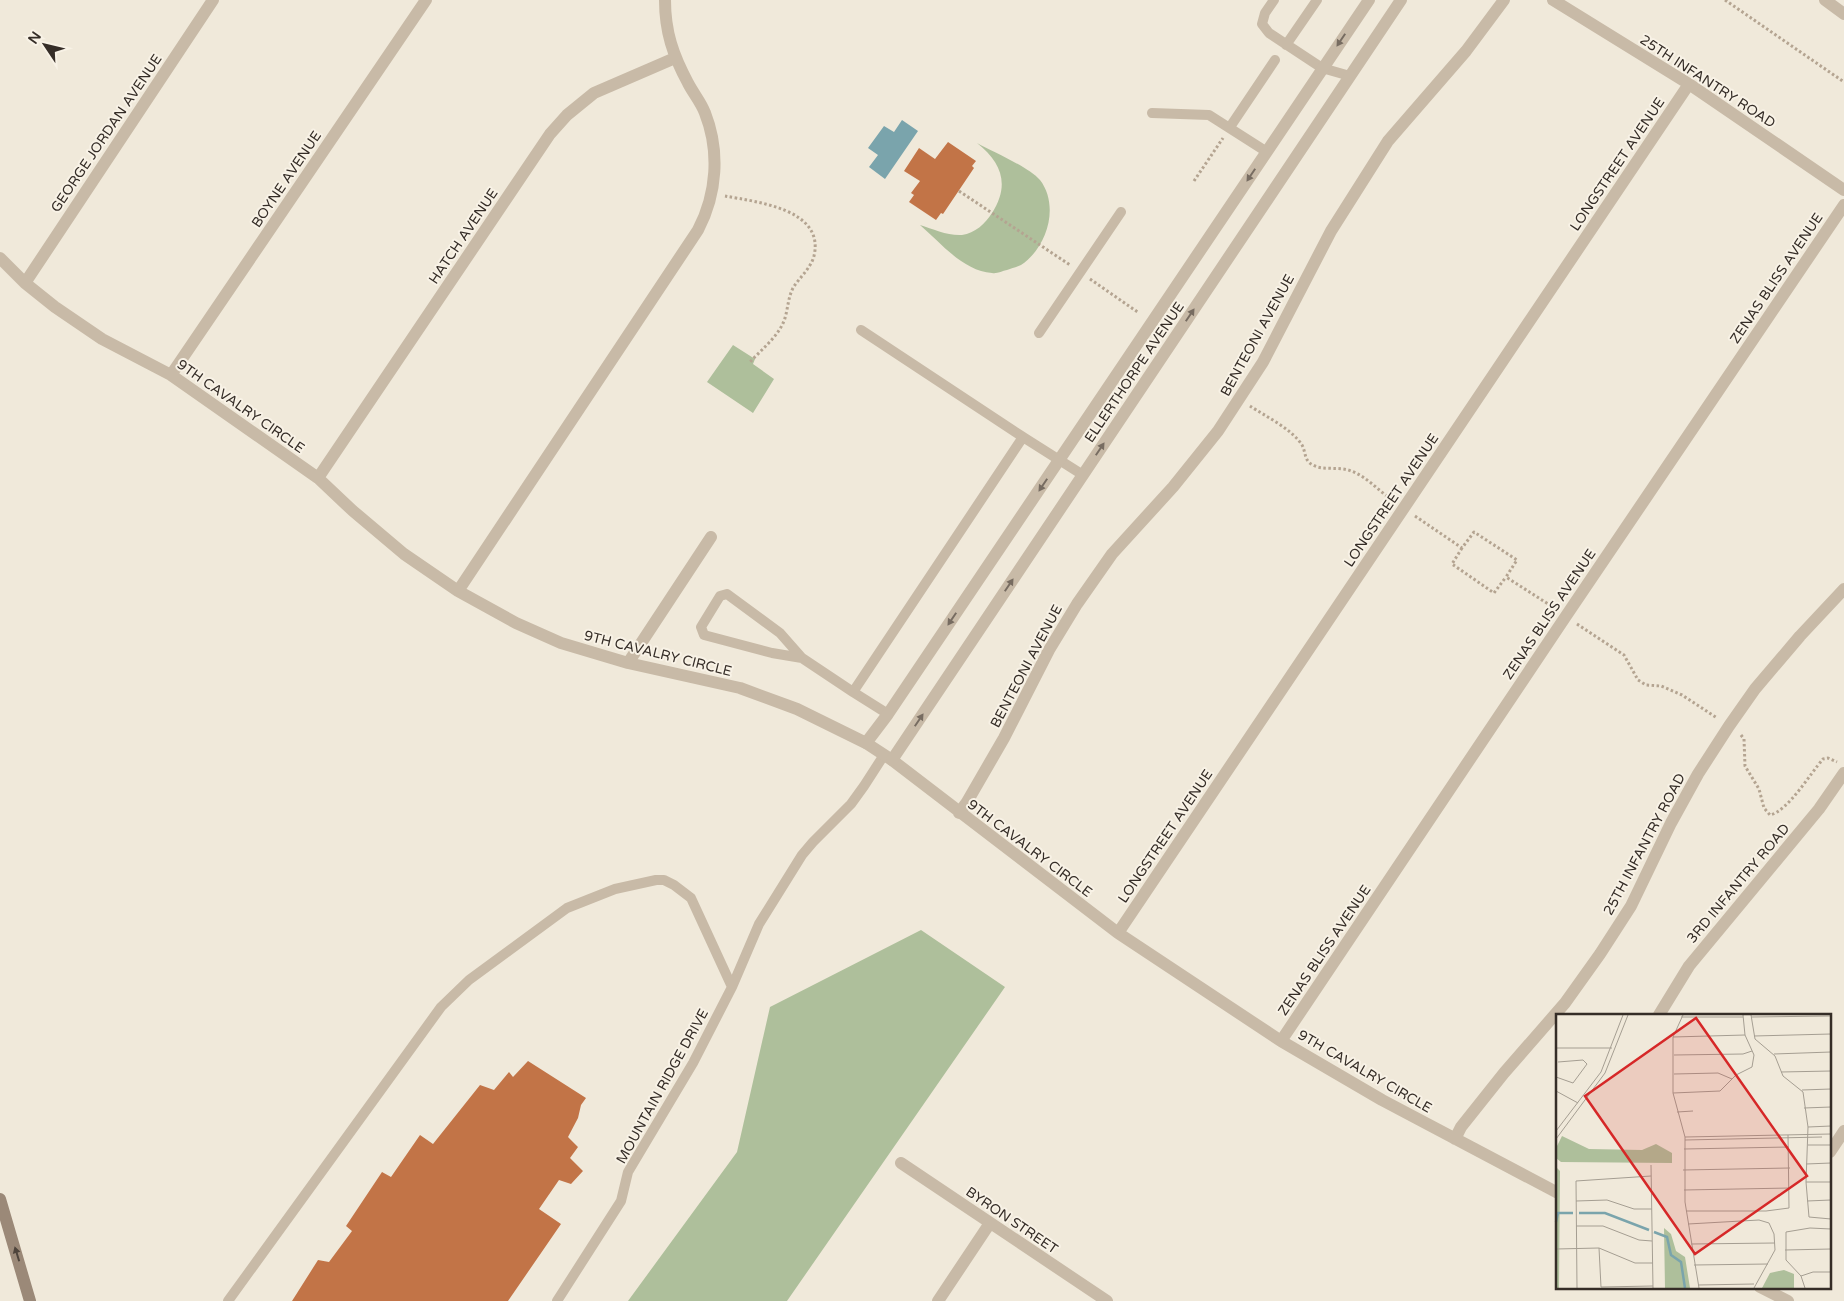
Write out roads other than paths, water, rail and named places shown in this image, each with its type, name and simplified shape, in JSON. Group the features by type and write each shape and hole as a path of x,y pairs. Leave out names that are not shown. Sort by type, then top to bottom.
{"main road":[{"path":"0,1199 30,1301"}],"street":[{"name":"GEORGE JORDAN AVENUE","path":"25,283 213,0"},
{"name":"BOYNE AVENUE","path":"171,375 426,0"},
{"path":"458,591 698,230 706,215 712,195 715,164 712,138 705,112 675,58 667,33 665,0"},
{"name":"ELLERTHORPE AVENUE","path":"866,743 888,714 1369,0"},
{"name":"ELLERTHORPE AVENUE","path":"888,758 1083,475 1401,0"},
{"name":"BENTEONI AVENUE","path":"959,813 1004,738 1049,650 1076,604 1112,554 1173,486 1218,431 1263,362 1331,231 1388,141 1466,51 1504,0"},
{"name":"25TH INFANTRY ROAD","path":"1553,0 1688,84 1844,190"},
{"path":"1825,0 1844,14"},
{"name":"HATCH AVENUE","path":"318,478 550,134 567,115 594,93 675,58"},
{"name":"LONGSTREET AVENUE","path":"1118,933 1688,84"},
{"name":"ZENAS BLISS AVENUE","path":"1282,1041 1571,608 1844,205"},
{"name":"9TH CAVALRY CIRCLE","path":"0,258 25,283 55,307 102,339 171,375 318,478 352,511 404,554 458,591 516,623 561,643 628,663 740,688 797,708 866,743 1118,933 1282,1041 1382,1100 1556,1192"},
{"path":"628,663 711,537"},
{"name":"25TH INFANTRY ROAD","path":"1556,1014 1600,954 1631,906 1671,823 1698,774 1729,726 1760,683 1844,589"},
{"name":"3RD INFANTRY ROAD","path":"1660,1014 1689,966 1819,810 1844,773"},
{"name":"25TH INFANTRY ROAD","path":"1455,1139 1461,1127 1504,1073 1556,1014"},
{"path":"1832,1149 1844,1131"},
{"name":"BYRON STREET","path":"901,1163 1107,1301"},
{"path":"938,1301 990,1223"},
{"path":"1762,1288 1788,1301"}],"lane":[{"path":"1274,0 1265,13 1262,24 1269,33 1322,68 1350,76"},
{"path":"1286,45 1317,0"},
{"path":"1230,127 1275,60"},
{"path":"1152,113 1209,115 1267,152"},
{"path":"1039,333 1122,212"},
{"path":"861,330 1083,475"},
{"path":"853,692 1023,437"},
{"path":"802,658 772,653 704,635 701,627 720,596 727,594 780,633 802,658 888,714"},
{"name":"MOUNTAIN RIDGE DRIVE","path":"557,1301 621,1201 628,1172 692,1062 732,987 759,924 812,842 851,804 888,758"},
{"path":"228,1301 441,1007 469,980 567,908 615,889 656,880 669,883 691,898 732,987"}],"water":[{"path":"902,120 918,131 885,179 869,167 878,155 868,148 884,126 894,132"}]}
